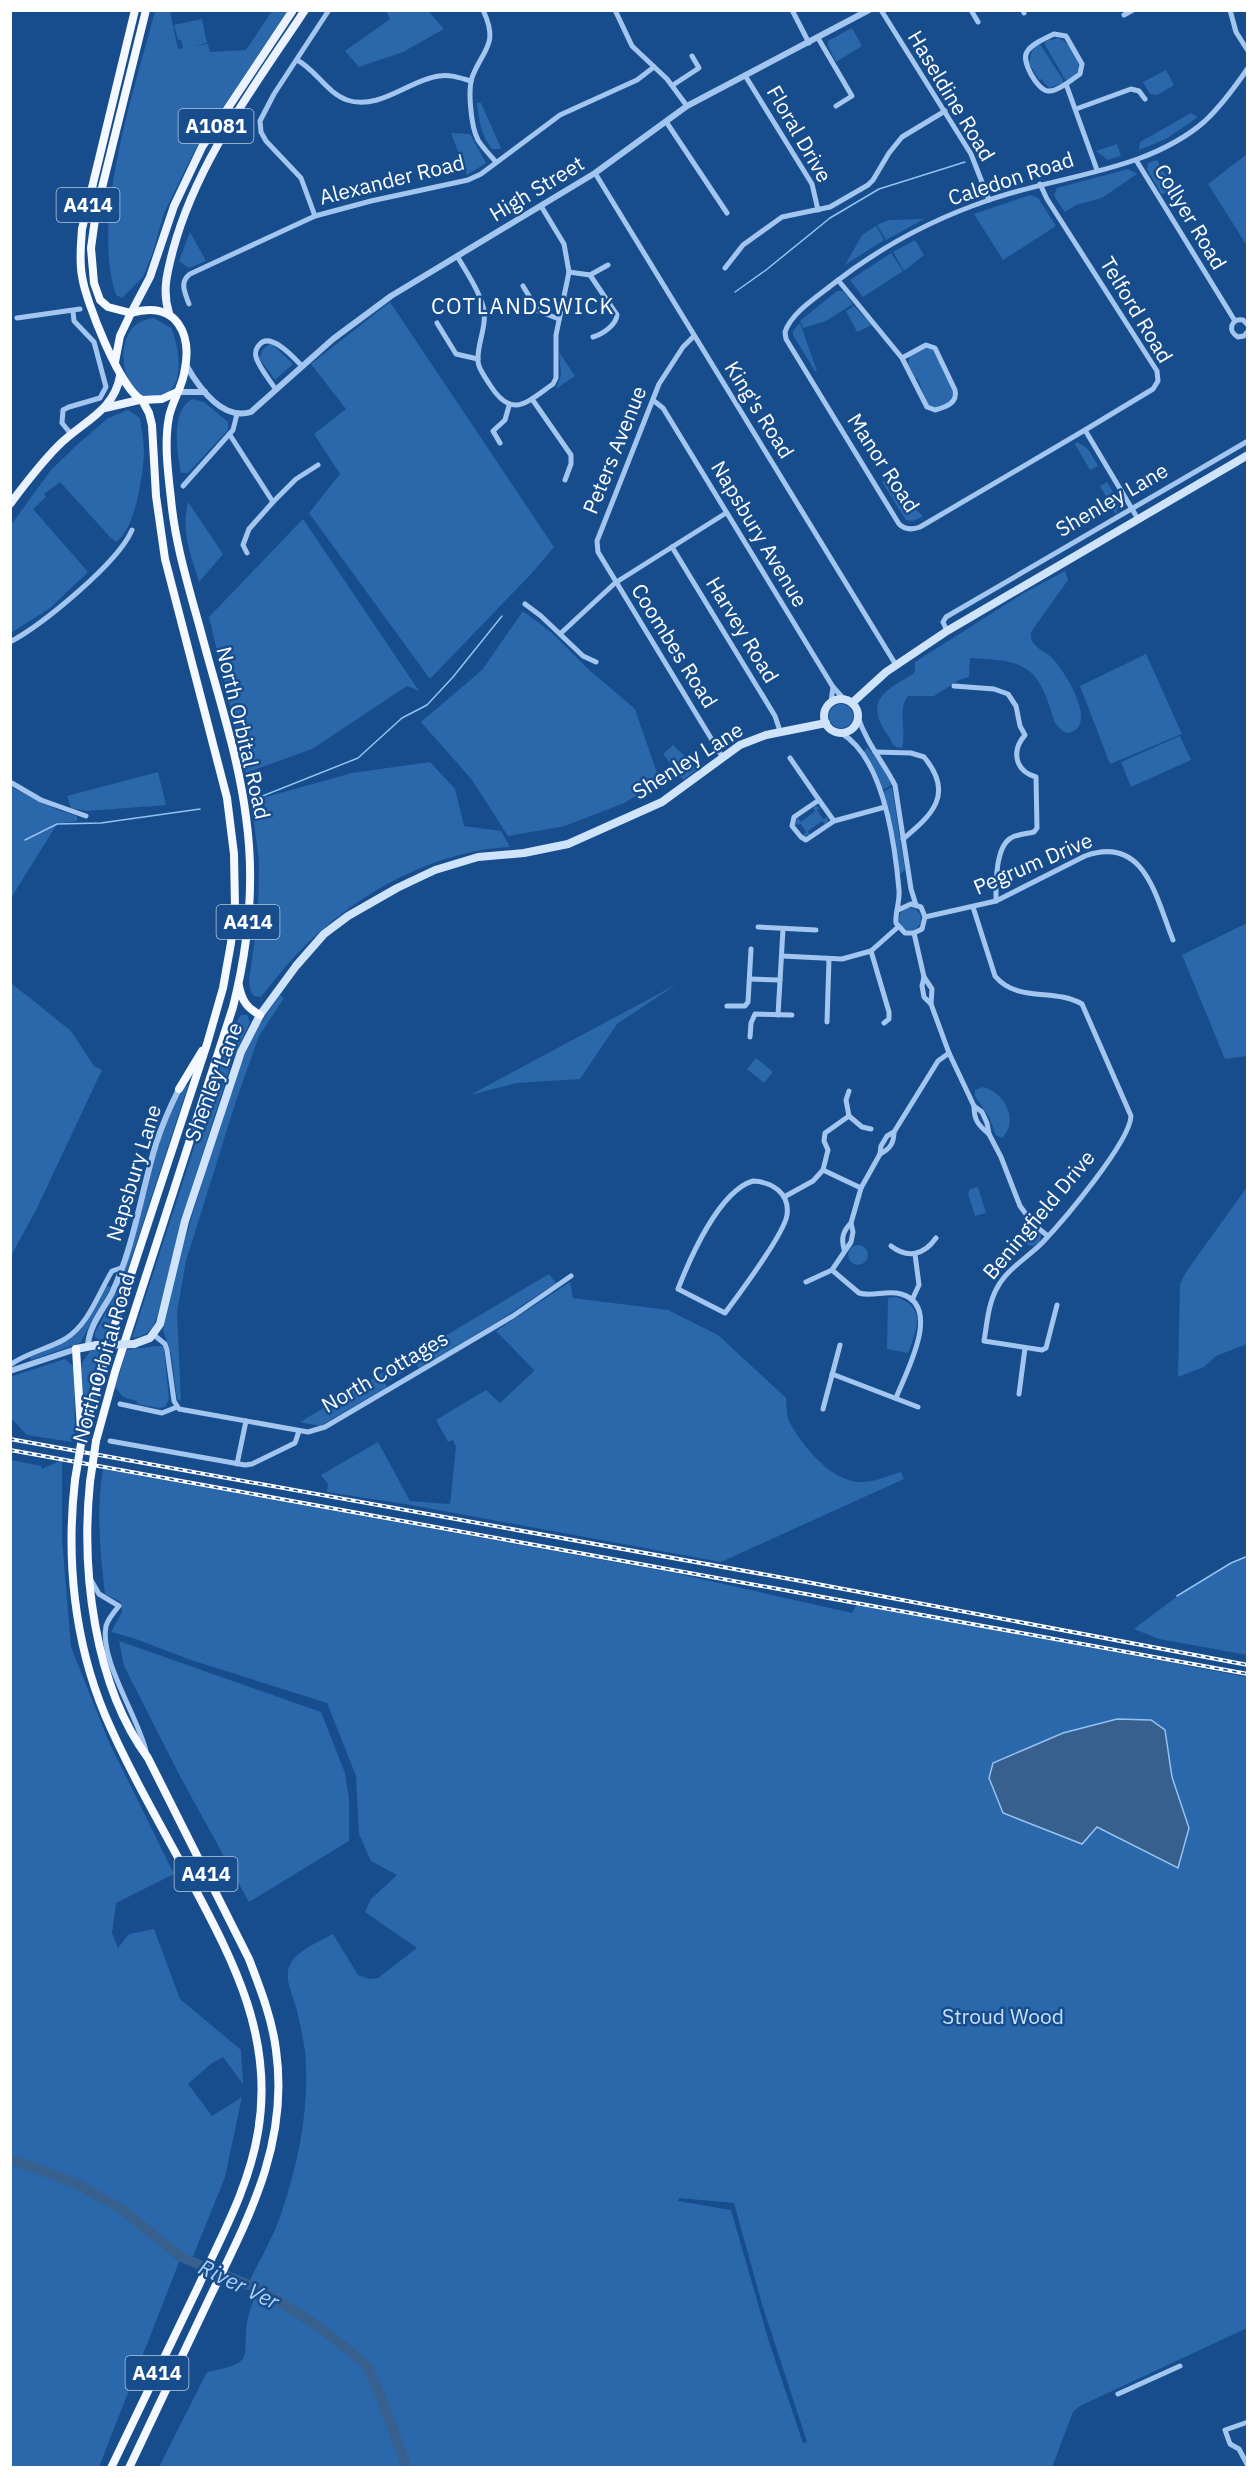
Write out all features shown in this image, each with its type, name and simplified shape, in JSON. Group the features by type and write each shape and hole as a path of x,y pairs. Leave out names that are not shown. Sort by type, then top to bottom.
{"highway":[{"name":"A414","path":"115,362 84,289 80,247 82,230 135,10"},
{"name":"A414","path":"131,313 108,307 100,300 94,283 91,248 96,212 146,10"},
{"path":"149,309 169,313 181,330 186,365 177,392 158,400 140,400 120,376 115,362 120,336 131,313 149,309"},
{"name":"North Orbital Road","path":"129,2468 253,2208 263,2182 273,2142 278,2105 276,2047 261,1991 249,1959 148,1758 136,1742 110,1679 94,1618 90,1578 87,1516 96,1441 115,1372 226,1029 239,982 249,917 248,832 234,757 185,575 174,522 169,473 168,426 177,392"},
{"name":"North Orbital Road","path":"111,2468 239,2201 258,2131 261,2079 252,2016 233,1964 119,1745 94,1684 78,1620 72,1568 71,1516 82,1438 117,1317 207,1044 223,988 231,944 235,880 232,833 225,788 165,559 156,496 152,425 149,413 140,400"},
{"path":"239,982 241,996 250,1010 260,1015"},
{"path":"226,1029 238,1012 250,1010"},
{"path":"179,1089 194,1061 207,1044"},
{"path":"76,1349 82,1438"}],"main road":[{"name":"A1081","path":"131,313 150,277 174,206 202,147 292,10"},
{"name":"A1081","path":"169,313 165,295 165,279 188,201 225,131 305,10"},
{"path":"10,504 31,476 71,434 105,408 117,389 120,376"},
{"path":"105,408 140,400"},
{"name":"Shenley Lane","path":"848,701 947,631 1248,455"},
{"path":"848,701 858,717 851,730 841,733 832,730 825,723 824,713 831,702 848,701"},
{"name":"Shenley Lane","path":"154,1335 160,1324 180,1238 238,1058 260,1015 296,966 324,934 348,916 397,888 435,870 466,859 492,854 548,849 588,836 662,802 740,746 780,731 825,723"},
{"path":"76,1349 98,1345 134,1344 154,1335"}],"street":[{"path":"315,216 301,178 266,141 261,132 260,121 329,10"},
{"path":"483,10 490,31 489,44 471,81 475,131 480,143 496,162"},
{"path":"615,10 632,46 673,85 687,106"},
{"path":"792,10 809,43"},
{"name":"High Street","path":"237,414 251,412 362,316 595,173 667,123 687,106 746,77 869,10"},
{"name":"Haseldine Road","path":"881,10 971,154 989,200"},
{"path":"971,10 978,22"},
{"path":"1124,15 1133,10"},
{"path":"1230,10 1236,32 1248,51"},
{"path":"1054,34 1066,36 1082,64 1080,74 1066,84 1053,90 1045,90 1040,86 1025,60 1030,48 1054,34"},
{"path":"819,38 852,96 836,105"},
{"path":"673,85 699,69 692,56"},
{"path":"297,60 313,70 340,98 354,102 376,100 436,76 453,75 471,81"},
{"name":"Alexander Road","path":"189,304 183,285 184,279 190,273 315,216 371,201 460,183 481,174 560,115 637,80 654,68"},
{"name":"Caledon Road","path":"785,332 804,309 838,280 912,234 989,200 1040,184 1136,160 1171,144 1203,122 1224,101 1248,68"},
{"name":"Floral Drive","path":"746,77 812,184 818,210"},
{"path":"1066,84 1097,170"},
{"path":"1076,109 1131,89 1139,91 1145,99"},
{"path":"725,268 743,245 782,217 836,204 868,185 902,137 945,111"},
{"path":"667,123 727,213"},
{"name":"Collyer Road","path":"1136,160 1235,321 1231,325 1233,334 1241,337 1248,331"},
{"name":"King's Road","path":"595,173 896,665"},
{"name":"Telford Road","path":"1040,184 1047,199 1158,376 1153,389 1085,430"},
{"path":"457,256 472,281 483,308 484,324 478,359 479,367 497,397 509,406 516,406 532,399 553,384 556,378 555,345 569,272 564,244 541,206"},
{"path":"569,272 591,275 608,265"},
{"path":"591,275 615,311 617,318 601,334 593,337"},
{"path":"838,280 902,358 927,407 935,410 953,402 956,397 955,390 933,346 926,345 902,358"},
{"path":"523,286 538,311 559,319"},
{"path":"17,318 80,309"},
{"path":"71,434 62,423 63,410 69,406 100,398 106,387 94,342 74,321 73,311"},
{"path":"1235,321 1243,320 1248,325"},
{"path":"437,323 456,354 478,359"},
{"name":"Manor Road","path":"785,332 786,339 899,524 904,528 920,527 1085,430"},
{"name":"Peters Avenue","path":"615,583 601,559 597,541 662,380 683,347 694,336"},
{"path":"276,390 256,358 256,350 261,343 267,340 276,343 302,366"},
{"path":"183,486 230,435 236,426 237,414 225,410 205,392 186,365"},
{"path":"177,392 205,392"},
{"path":"532,399 571,456 571,464 565,480"},
{"name":"Napsbury Avenue","path":"654,401 663,408 833,687 848,701"},
{"path":"500,443 493,431 505,420 509,406"},
{"path":"1085,430 1138,519"},
{"path":"230,435 273,502"},
{"name":"Shenley Lane","path":"947,631 943,622 946,617 1248,441"},
{"path":"247,553 243,542 246,535 273,502 296,479 318,465"},
{"path":"560,634 615,583 726,513"},
{"path":"10,642 52,614 115,554 127,541 132,530"},
{"name":"Harvey Road","path":"672,547 775,716 780,731"},
{"name":"Coombes Road","path":"615,583 723,758"},
{"path":"525,604 583,656 596,662"},
{"path":"954,686 1002,690 1013,699 1025,735 1017,750 1018,764 1026,773 1036,777 1037,828 1034,832 1011,838 1004,845 997,873 996,901"},
{"path":"831,702 833,687"},
{"path":"841,733 855,743 861,752 874,777 885,807 899,892 895,918 898,927 905,933 914,933 922,929 925,917 924,912 916,905 910,889 895,785 869,744 858,717"},
{"path":"875,752 911,753 924,757 935,775 938,793 935,810 903,839"},
{"path":"790,758 834,820"},
{"path":"10,782 40,800 86,816"},
{"path":"819,800 794,817 792,826 806,840 834,820 885,807"},
{"name":"Pegrum Drive","path":"925,917 996,901 1085,856 1106,850 1119,852 1132,858 1143,869 1173,940"},
{"path":"898,910 906,904 916,905"},
{"name":"Beningfield Drive","path":"973,907 992,966 1001,983 1015,992 1055,996 1082,1004 1131,1116 1129,1127 1102,1169 1048,1236 1004,1277 997,1287 989,1309 984,1341 1042,1350 1046,1348 1057,1305"},
{"path":"758,927 816,930"},
{"path":"782,956 842,959 871,951 898,927"},
{"path":"778,1015 783,929"},
{"path":"914,933 924,977 932,989 931,1004 949,1053 974,1106 982,1112 1020,1206 1034,1225 1048,1236"},
{"path":"727,1005 747,1005 751,948"},
{"path":"871,951 889,1012 889,1019 884,1023"},
{"path":"827,1022 829,959"},
{"path":"750,979 780,980"},
{"path":"750,1037 752,1018 755,1014 792,1016"},
{"path":"806,1282 832,1270 844,1249 851,1242 854,1232 851,1223 861,1188 880,1154 888,1150 894,1141 894,1132 938,1061 949,1053"},
{"name":"Napsbury Lane","path":"88,1347 90,1332 111,1293 121,1268 138,1219 157,1142 179,1089"},
{"path":"849,1091 846,1100 849,1116 862,1127 871,1129"},
{"path":"784,1197 813,1180 823,1170 828,1150 824,1141 825,1133 849,1116"},
{"path":"823,1170 861,1188"},
{"path":"753,1181 765,1182 776,1187 784,1197 787,1214 784,1226 725,1313 678,1289 692,1255 709,1225 735,1189 753,1181"},
{"path":"891,1246 899,1252 915,1254 930,1247 936,1238"},
{"path":"912,1299 919,1285 915,1254"},
{"name":"Napsbury Lane","path":"10,1365 65,1339 83,1322 112,1271 121,1268"},
{"path":"832,1270 859,1293 866,1295 900,1294 912,1299 920,1312 921,1330 896,1398"},
{"name":"North Cottages","path":"120,1404 162,1413 177,1407 299,1431 315,1431 484,1333 571,1276"},
{"path":"154,1335 165,1344 167,1350 174,1401 177,1407"},
{"path":"822,1409 840,1345"},
{"path":"1018,1394 1025,1347"},
{"path":"11,1371 76,1349"},
{"path":"832,1374 918,1407"},
{"path":"237,1464 246,1421"},
{"path":"110,1441 237,1464 252,1464 296,1443 299,1431"},
{"path":"90,1578 99,1594 118,1606 106,1625 105,1638 123,1694 143,1738 148,1758"},
{"path":"1118,2394 1180,2366"},
{"path":"1247,2461 1239,2449 1230,2444 1225,2430 1248,2422"}],"green space":[{"path":"155,11 170,12 178,49 183,48 174,25 202,19 207,43 193,46 208,44 210,52 246,50 272,11 287,11 195,150 164,213 143,277 122,298 116,295 109,264 108,229 112,192 127,115"},
{"path":"386,11 428,11 444,29 403,52 359,67 345,51 390,19"},
{"path":"852,28 862,46 836,62 828,41"},
{"path":"1058,38 1066,43 1078,60 1079,71 1066,81 1045,45 1045,42 1050,39"},
{"path":"1040,44 1063,83 1049,88 1041,79 1039,80 1029,63 1032,50"},
{"path":"1166,70 1173,86 1157,95 1150,94 1143,82"},
{"path":"477,103 481,103 500,149 492,149 485,138"},
{"path":"1191,113 1198,117 1166,139 1139,150 1140,142"},
{"path":"451,133 470,134 486,163 467,175"},
{"path":"1117,144 1121,156 1108,160 1096,151"},
{"path":"1247,154 1247,246 1208,184"},
{"path":"1157,160 1173,188 1162,195 1147,169 1148,163"},
{"path":"1128,169 1137,174 1102,198 1076,205 1065,212 1054,196 1057,188"},
{"path":"1030,195 1038,198 1056,226 1003,260 974,214"},
{"path":"924,219 886,240 877,225 889,220"},
{"path":"876,226 884,240 845,265 862,235"},
{"path":"190,232 206,261 189,268 179,261"},
{"path":"915,240 924,255 904,271 893,252"},
{"path":"891,253 903,271 863,297 850,280"},
{"path":"837,291 843,291 853,304 826,321 803,328 800,321"},
{"path":"390,302 554,547 430,679 309,513 340,474 314,434 346,409 311,364"},
{"path":"854,306 872,325 857,332 846,311"},
{"path":"154,318 171,328 177,346 179,367 174,386 168,393 158,397 148,397 133,387 128,379 124,351 127,337 132,329 144,320"},
{"path":"800,323 817,371 793,335 793,331"},
{"path":"271,343 293,364 275,380 259,358 264,348"},
{"path":"927,347 934,350 954,394 950,401 940,407 928,406 918,379 915,378 908,363 910,356"},
{"path":"559,352 575,376 556,389 561,375"},
{"path":"192,399 204,402 228,422 228,430 188,473 181,473 177,443 178,422 180,413"},
{"path":"128,410 140,418 144,443 140,487 129,525 116,542 60,482 44,494 46,497 33,509 88,572 50,608 11,633 11,525 51,470 108,418"},
{"path":"1077,442 1088,449 1098,466 1090,470 1075,444"},
{"path":"884,481 922,517 913,521 906,520 882,482"},
{"path":"1107,482 1119,502 1116,515 1100,486"},
{"path":"188,502 223,554 199,582 186,533"},
{"path":"303,519 419,691 407,686 312,749 246,773 209,617"},
{"path":"1065,571 1068,580 1031,632 1031,636 1037,647 1050,656 1071,685 1080,710 1081,721 1076,729 1066,733 1058,726 1039,682 1023,667 1013,663 970,658 969,677 959,680 934,696 908,696 903,708 902,748 894,745 882,725 877,706 885,693 913,674 915,662 1024,593"},
{"path":"523,611 552,633 587,668 635,709 660,782 624,803 565,826 508,836 472,780 421,722 482,670"},
{"path":"1146,654 1182,734 1110,764 1080,686"},
{"path":"841,704 849,708 853,716 849,724 841,728 833,724 829,716 833,708"},
{"path":"1180,736 1191,760 1131,787 1121,762"},
{"path":"673,745 698,769 683,780 663,754"},
{"path":"867,747 892,785 882,790 864,752"},
{"path":"430,762 455,789 464,826 501,831 510,847 459,855 434,863 364,898 314,937 261,997 254,996 250,990 249,981 258,917 259,861 251,801 352,773"},
{"path":"158,772 166,805 87,811 71,808 67,796"},
{"path":"11,787 58,810 77,816 77,821 57,824 11,898"},
{"path":"892,787 905,870 900,874 883,792"},
{"path":"815,806 821,808 817,810 823,819 827,817 828,821 825,824 822,821 808,831 810,835 804,836 806,832 801,824 795,825 797,817 801,822 815,811 813,808"},
{"path":"910,908 920,915 921,919 914,929 910,930 900,923 899,919 906,909"},
{"path":"1247,923 1247,1056 1225,1059 1182,955"},
{"path":"11,983 71,1031 94,1066 102,1070 37,1208 11,1256"},
{"path":"677,984 617,1024 580,1079 517,1083 470,1095"},
{"path":"280,995 284,998 259,1036 235,1104 186,1261 177,1312 181,1401 177,1399 171,1353 163,1330 178,1263 227,1099 249,1044"},
{"path":"241,1015 247,1015 250,1022 232,1061 188,1199 157,1317 148,1332 132,1338 234,1025"},
{"path":"756,1058 773,1072 764,1083 747,1069"},
{"path":"184,1085 188,1086 105,1338 99,1340 95,1337 95,1333 117,1291 162,1133"},
{"path":"983,1087 997,1095 1007,1108 1010,1123 1002,1138 996,1135 989,1117 975,1096 975,1090"},
{"path":"978,1187 986,1213 975,1216 968,1194 970,1189"},
{"path":"1247,1187 1247,1344 1216,1356 1204,1367 1178,1377 1180,1284 1186,1272"},
{"path":"1030,1225 1041,1235 1040,1242 1033,1246 1028,1245 1026,1239 1027,1227"},
{"path":"858,1245 865,1248 868,1255 865,1262 858,1265 851,1262 848,1255 851,1248"},
{"path":"549,1274 556,1283 500,1320 419,1368 416,1364 385,1383 387,1387 320,1426 300,1422"},
{"path":"570,1282 573,1298 668,1310 718,1335 786,1398 788,1419 795,1431 810,1452 830,1471 853,1481 865,1482 901,1472 904,1479 721,1562 411,1505 327,1492 328,1484 321,1475 378,1442 410,1501 450,1504 456,1447 453,1440 448,1442 436,1420 486,1390 500,1403 532,1373 534,1370 496,1331"},
{"path":"107,1286 111,1287 80,1343 31,1360 30,1357 58,1345 77,1331 92,1312"},
{"path":"896,1297 906,1301 916,1313 916,1328 908,1353 887,1349 888,1298"},
{"path":"162,1346 164,1349 169,1399 165,1407 159,1408 137,1404 137,1401 123,1397 115,1387 127,1350"},
{"path":"101,1349 82,1408 82,1363 90,1351"},
{"path":"65,1359 74,1367 75,1433 72,1442 27,1435 11,1418 10,1377"},
{"path":"11,1460 41,1466 42,1469 62,1460 62,1538 71,1647 108,1740 174,1874 116,1903 112,1933 118,1948 129,1934 154,1929 180,1999 241,2050 243,2084 223,2057 212,2063 188,2084 212,2116 242,2097 225,2177 192,2259 181,2257 99,2467 11,2467"},
{"name":"Stroud Wood","path":"103,1469 675,1573 852,1613 857,1604 1247,1677 1247,2328 1080,2406 1073,2412 1052,2467 159,2467 207,2372 235,2365 244,2356 248,2317 258,2289 248,2284 278,2223 293,2174 302,2134 306,2072 305,2051 288,1980 290,1964 306,1948 333,1934 358,1975 369,1979 378,1978 417,1948 365,1912 371,1899 397,1875 371,1861 359,1834 356,1776 327,1703 111,1632 122,1612 121,1602 105,1594 100,1532","holes":["1117,1719 1151,1720 1165,1730 1172,1777 1189,1828 1178,1868 1097,1827 993,1763 1063,1733","679,2198 734,2203 762,2304 807,2442 803,2443 769,2342 731,2210 678,2201"]},
{"path":"1247,1556 1247,1655 1159,1639 1134,1629 1202,1580"},
{"path":"119,1641 321,1712 345,1773 349,1799 349,1841 249,1902 181,1778 124,1666"}],"shaded area":[{"path":"1117,1719 1151,1720 1165,1730 1172,1777 1189,1828 1178,1868 1097,1827 1082,1844 1003,1813 989,1778 993,1763 1063,1733"}],"waterway":[{"path":"735,292 830,218 879,189 965,162"},
{"path":"255,799 358,758 402,718 427,705 453,677 502,616"},
{"path":"25,840 57,824 101,823 200,809"},
{"path":"1177,1596 1231,1563 1248,1556"},
{"name":"River Ver","path":"10,2159 75,2183 120,2208 181,2257 261,2290 321,2328 366,2365 381,2397 407,2468"}],"railway":[{"path":"10,1439 801,1581 1248,1665"},
{"path":"10,1450 1248,1674"}],"district":[{"name":"COTLANDSWICK","path":"523,306"}]}
